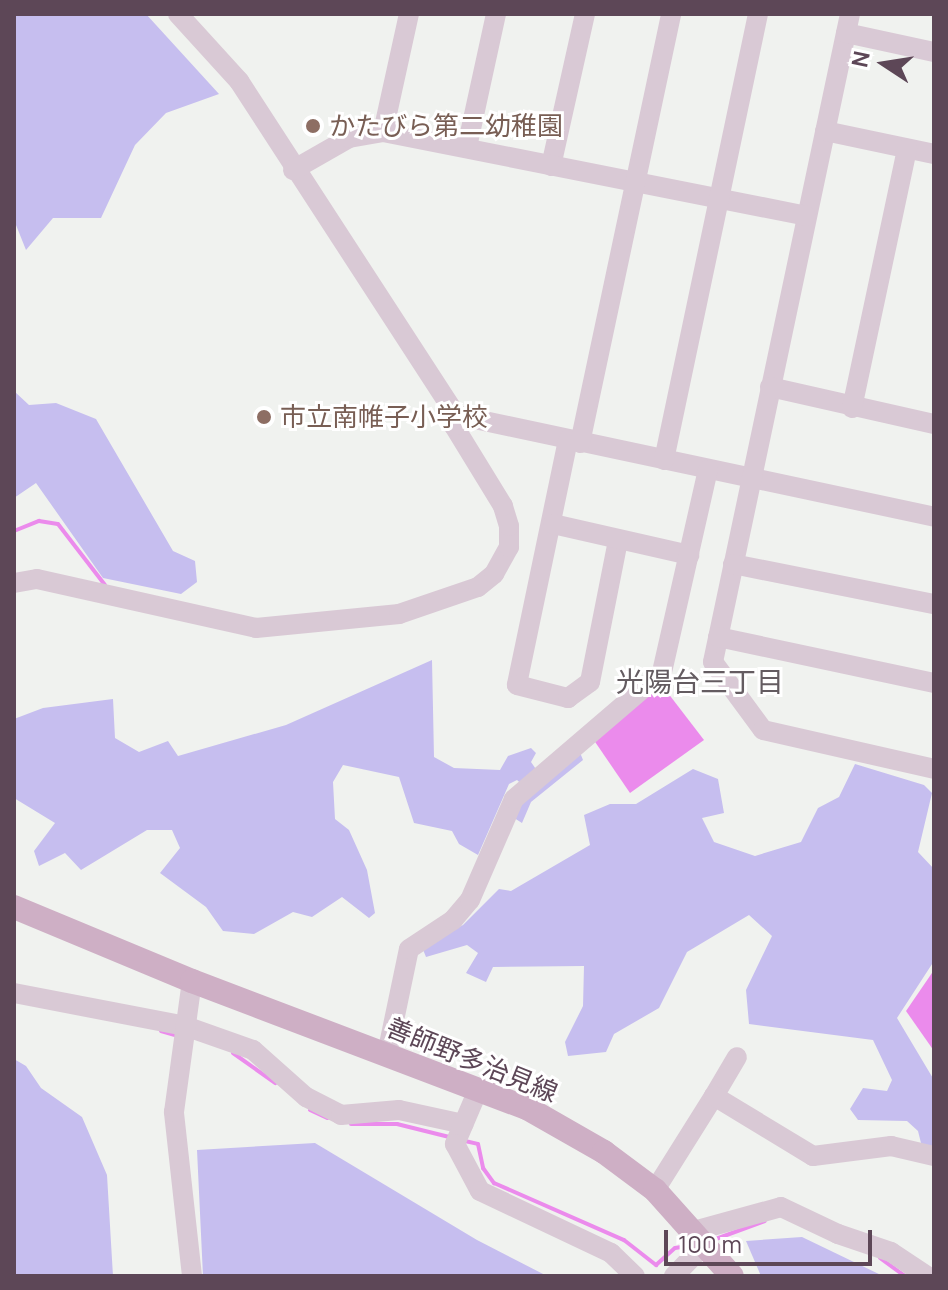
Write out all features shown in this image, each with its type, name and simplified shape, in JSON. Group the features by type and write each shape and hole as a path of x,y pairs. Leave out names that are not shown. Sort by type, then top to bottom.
{"main road":[{"name":"善師野多治見線","path":"14,907 192,981 387,1054 548,1120 655,1190 732,1276"}],"street":[{"path":"178,14 239,81 293,170 456,415 934,517"},
{"path":"383,132 409,14"},
{"path":"467,147 496,14"},
{"path":"551,166 585,14"},
{"path":"618,540 590,682 568,698 517,685 636,182 671,14"},
{"path":"664,460 758,14"},
{"path":"934,52 848,24 713,662 763,730 934,769"},
{"path":"825,131 934,154"},
{"path":"293,170 349,138 383,132 720,196 806,216"},
{"path":"852,408 907,149"},
{"path":"770,387 852,408 934,424"},
{"path":"14,583 37,579 256,628 399,614 478,587 494,574 509,547 509,526 503,506 454,426 456,415"},
{"path":"387,1054 409,949 453,920 470,900 514,799 662,672 708,470"},
{"path":"553,524 690,555"},
{"path":"733,564 934,604"},
{"path":"718,637 934,683"},
{"path":"192,981 174,1112 192,1276"},
{"path":"14,993 253,1050 306,1097 333,1112 399,1110 460,1133"},
{"path":"655,1190 737,1057"},
{"path":"478,1090 460,1133 480,1191 611,1253 635,1276"},
{"path":"714,1096 813,1156 891,1146 934,1156"},
{"path":"674,1276 699,1242 781,1207 838,1234 891,1252 927,1276"}],"shaded area":[{"path":"14,14 146,14 219,94 166,113 135,145 101,218 53,218 26,250 14,220"},
{"path":"14,391 29,405 56,403 96,419 173,551 195,561 197,582 181,594 103,578 36,483 14,498"},
{"path":"432,660 434,757 454,768 500,770 508,756 531,748 536,753 531,762 540,775 579,750 583,760 531,802 522,823 511,816 526,788 517,780 509,784 478,855 459,844 452,831 414,823 399,777 343,765 333,782 335,819 349,830 367,870 375,913 369,918 342,897 312,917 293,912 254,934 223,931 206,907 160,873 180,848 172,830 147,830 81,870 65,853 39,866 34,851 55,823 14,798 14,719 43,708 113,699 115,738 139,752 168,741 178,756 286,725"},
{"path":"661,684 704,740 630,793 589,733"},
{"path":"855,764 924,785 932,793 918,852 934,869 934,961 897,1018 934,1080 934,1151 922,1147 918,1131 907,1121 858,1120 850,1109 863,1088 887,1091 892,1080 873,1040 749,1024 746,990 772,936 749,915 687,952 659,1008 614,1034 606,1052 568,1056 565,1042 583,1006 584,966 493,967 486,982 466,973 478,953 467,945 426,957 422,947 463,925 499,889 511,891 590,845 584,815 610,804 636,804 693,769 718,779 724,813 702,818 714,842 755,856 801,842 818,808 839,797"},
{"path":"934,970 934,1051 906,1011"},
{"path":"14,1059 26,1066 41,1088 82,1117 107,1175 113,1276 14,1276"},
{"path":"315,1143 477,1240 547,1276 203,1276 197,1150"},
{"path":"802,1237 883,1276 761,1276 746,1241"}],"waterway":[{"path":"14,531 39,521 58,524 105,585"},
{"path":"161,1031 179,1036"},
{"path":"233,1053 275,1083"},
{"path":"310,1110 327,1118"},
{"path":"351,1124 397,1124 453,1138"},
{"path":"465,1141 478,1144 483,1168 494,1183 624,1240 656,1265 675,1248 693,1245"},
{"path":"713,1240 765,1221"},
{"path":"880,1258 905,1276"}],"place":[{"name":"かたびら第二幼稚園","path":"313,126"},
{"name":"市立南帷子小学校","path":"264,417"}],"district":[{"name":"光陽台三丁目","path":"700,681"}]}
